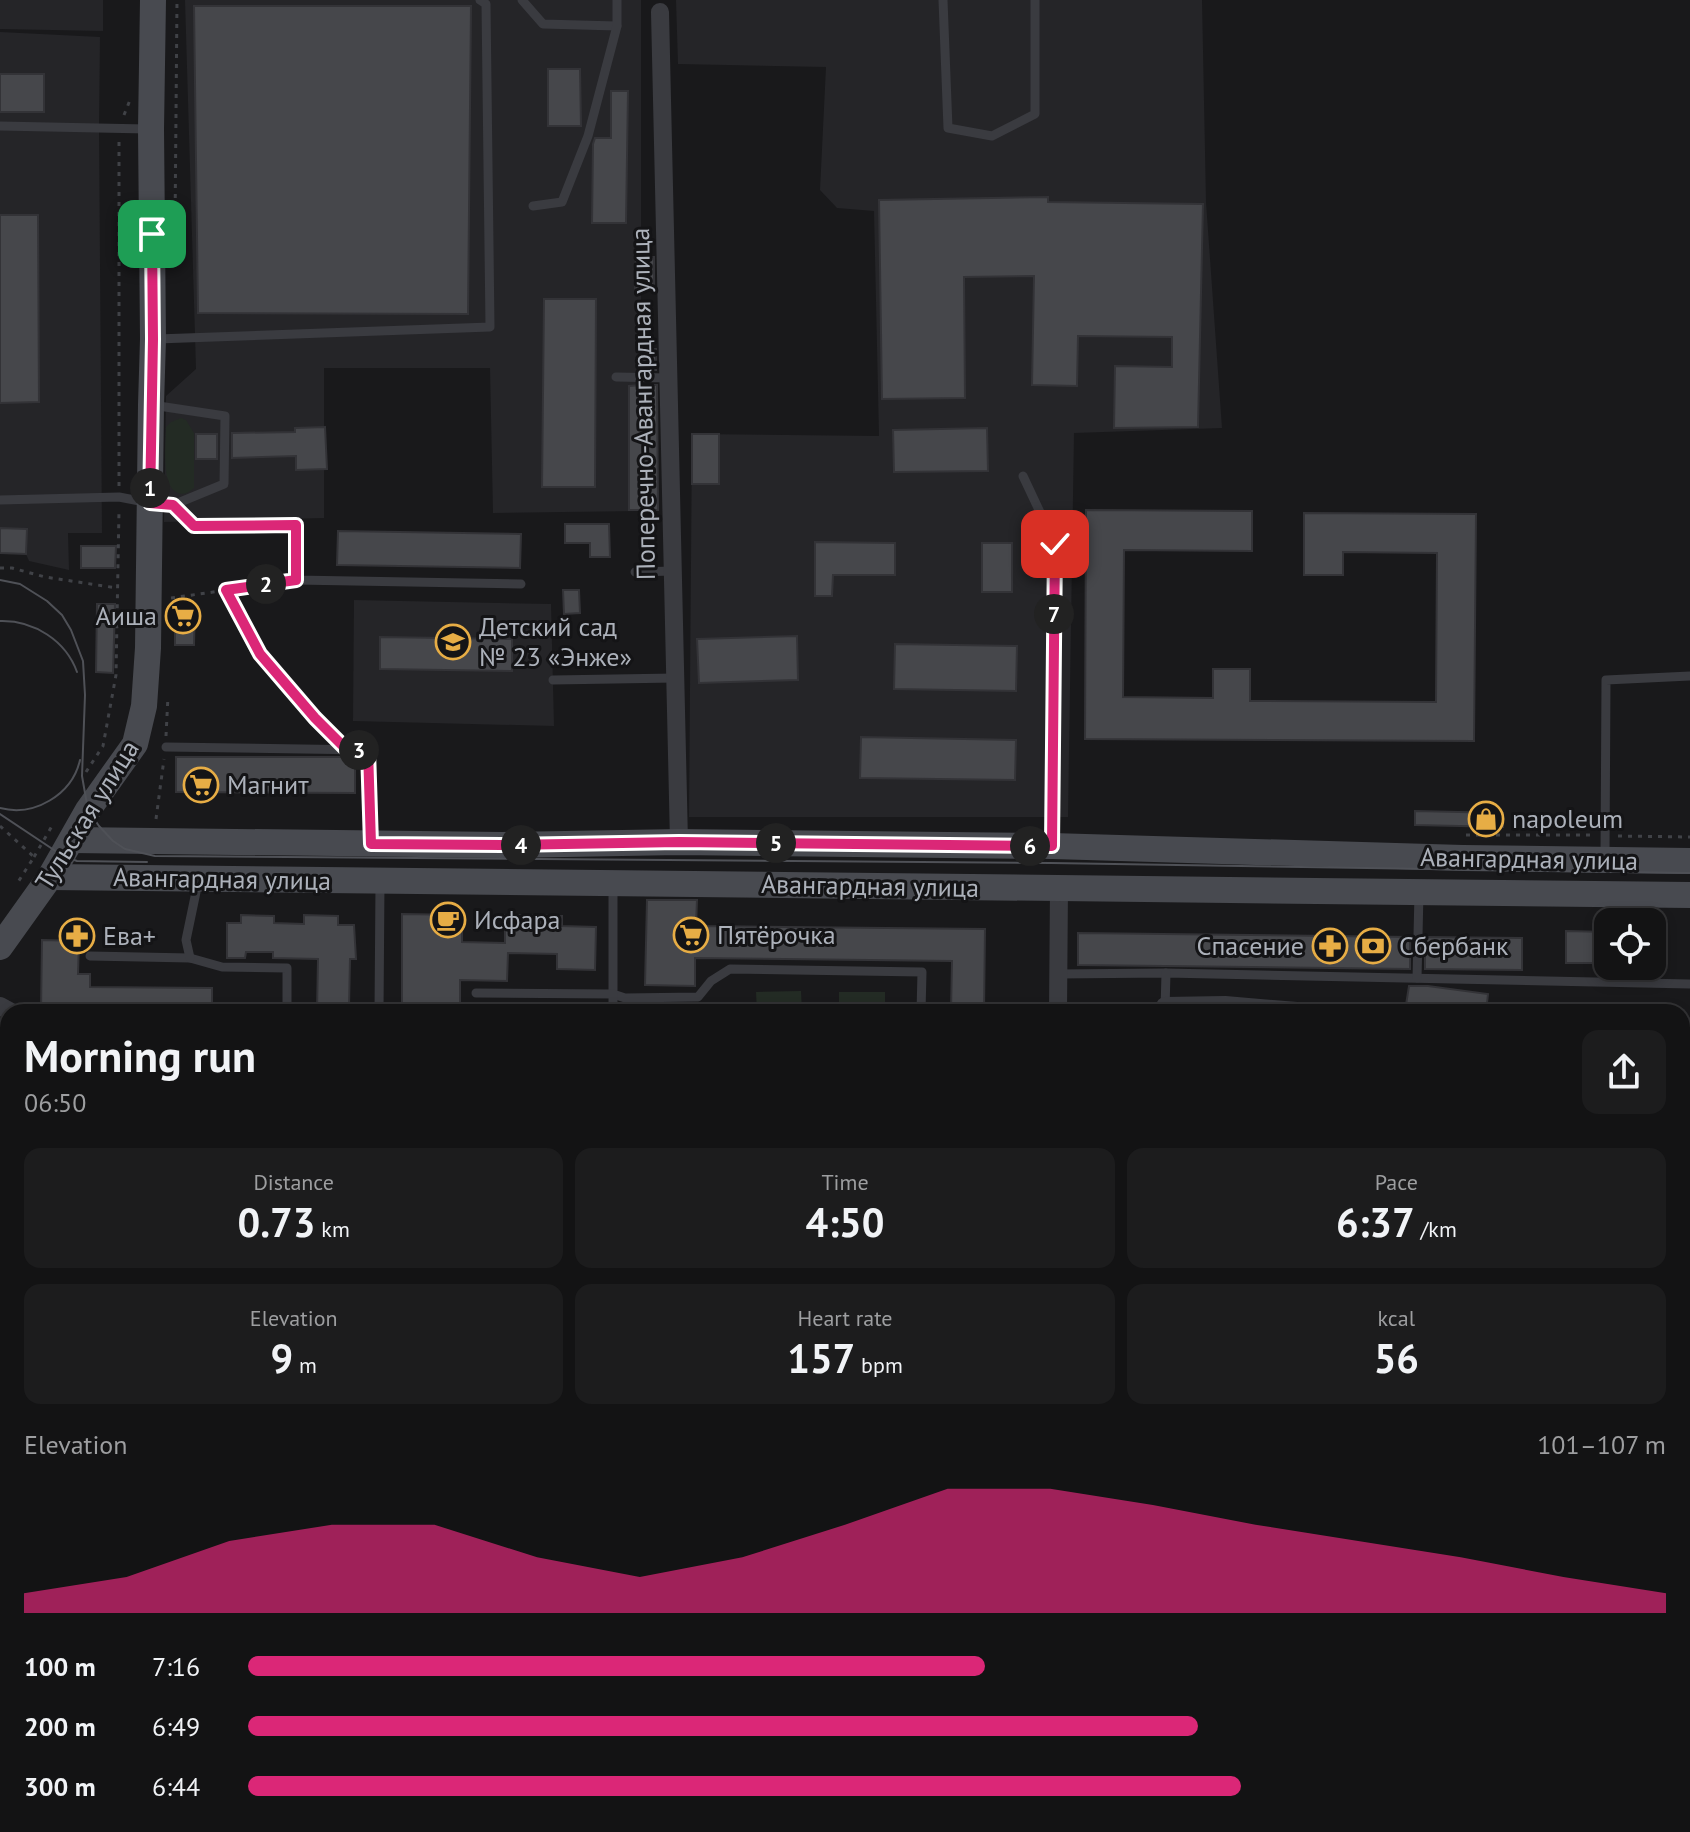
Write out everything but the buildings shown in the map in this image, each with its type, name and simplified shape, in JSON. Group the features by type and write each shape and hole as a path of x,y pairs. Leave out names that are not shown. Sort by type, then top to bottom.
{"main road":[{"name":"Тульская улица","path":"0,947 42,867 72,840 88,810 135,744 144,706 162,504 151,405 153,0"},
{"name":"Авангардная улица","path":"72,840 1052,846 1448,858 1690,895"},
{"name":"Авангардная улица","path":"42,867 196,878 1419,892 1573,876 1605,860 1690,861"}],"street":[{"name":"Поперечно-Авангардная улица","path":"660,6 673,571 682,623 675,678 683,699 679,842"},
{"path":"1058,1004 1059,887"}],"lane":[{"path":"153,339 490,327 486,4 480,0"},
{"path":"522,0 543,24 617,26"},
{"path":"533,206 562,202 588,136 617,26 617,0"},
{"path":"943,0 948,128 992,136 1035,114 1035,0"},
{"path":"0,126 151,129"},
{"path":"616,377 668,378"},
{"path":"151,405 225,416 224,484 162,504"},
{"path":"1023,476 1055,544 1052,846"},
{"path":"0,500 119,497 162,504 194,526 296,525 296,580 521,584"},
{"path":"635,572 673,571"},
{"path":"1605,860 1606,680 1690,676"},
{"path":"553,680 675,678"},
{"path":"166,747 368,750 371,844"},
{"path":"190,958 186,940 196,878"},
{"path":"379,1004 380,880"},
{"path":"613,883 613,1004"},
{"path":"1417,978 1419,892"},
{"path":"90,956 190,958 222,967 287,968 287,1004"},
{"path":"476,993 698,997 711,981 730,969 922,972 921,1004"},
{"path":"1058,974 1166,973 1690,984"},
{"path":"1165,1004 1166,973"}],"path":[{"path":"83,778 103,746 116,675 119,128 131,97"},
{"path":"0,568 117,588"},
{"path":"171,598 296,580"},
{"path":"226,590 260,654 346,749"},
{"path":"13,890 42,867 59,815"},
{"path":"0,826 42,867"}],"shaded area":[{"path":"0,0 103,0 103,31 0,29"},
{"path":"185,0 641,0 641,511 493,513 490,368 324,368 324,518 164,522 166,396 196,369"},
{"path":"676,0 1202,0 1206,202 1222,428 1074,433 1068,817 689,817 692,434 879,436 874,211 837,208 820,190 826,67 678,64"},
{"path":"0,32 100,37 102,533 68,533 69,570 29,561 26,554 0,553"},
{"path":"181,418 186,420 194,433 194,488 183,494 171,488 165,462 166,427"},
{"name":"Детский сад № 23 «Энже»","path":"354,600 551,604 554,726 353,721"},
{"path":"801,991 802,1004 757,1004 756,992"},
{"path":"839,992 885,992 885,1004 839,1004"}],"tram line":[{"path":"0,580 20,584 47,601 62,615 71,630 83,661 82,776 88,810 113,841 125,849 155,856 1051,863 1690,873"},
{"path":"0,621 25,624 47,634 65,651 77,672"},
{"path":"0,808 26,809 50,800 69,784 80,760"},
{"path":"0,814 63,856 77,861 147,862"}],"place":[{"name":"Аиша","path":"183,616"},
{"name":"Детский сад № 23 «Энже»","path":"453,642"},
{"name":"Магнит","path":"201,785"},
{"name":"napoleum","path":"1486,819"},
{"name":"Исфара","path":"448,920"},
{"name":"Пятёрочка","path":"691,935"},
{"name":"Ева+","path":"77,936"},
{"name":"Спасение","path":"1330,946"},
{"name":"Сбербанк","path":"1373,946"}],"route":[{"path":"152,234 150,503 173,505 194,526 296,525 296,580 226,590 260,654 315,718 346,749 368,750 371,844 679,842 1052,846 1055,544"}]}
